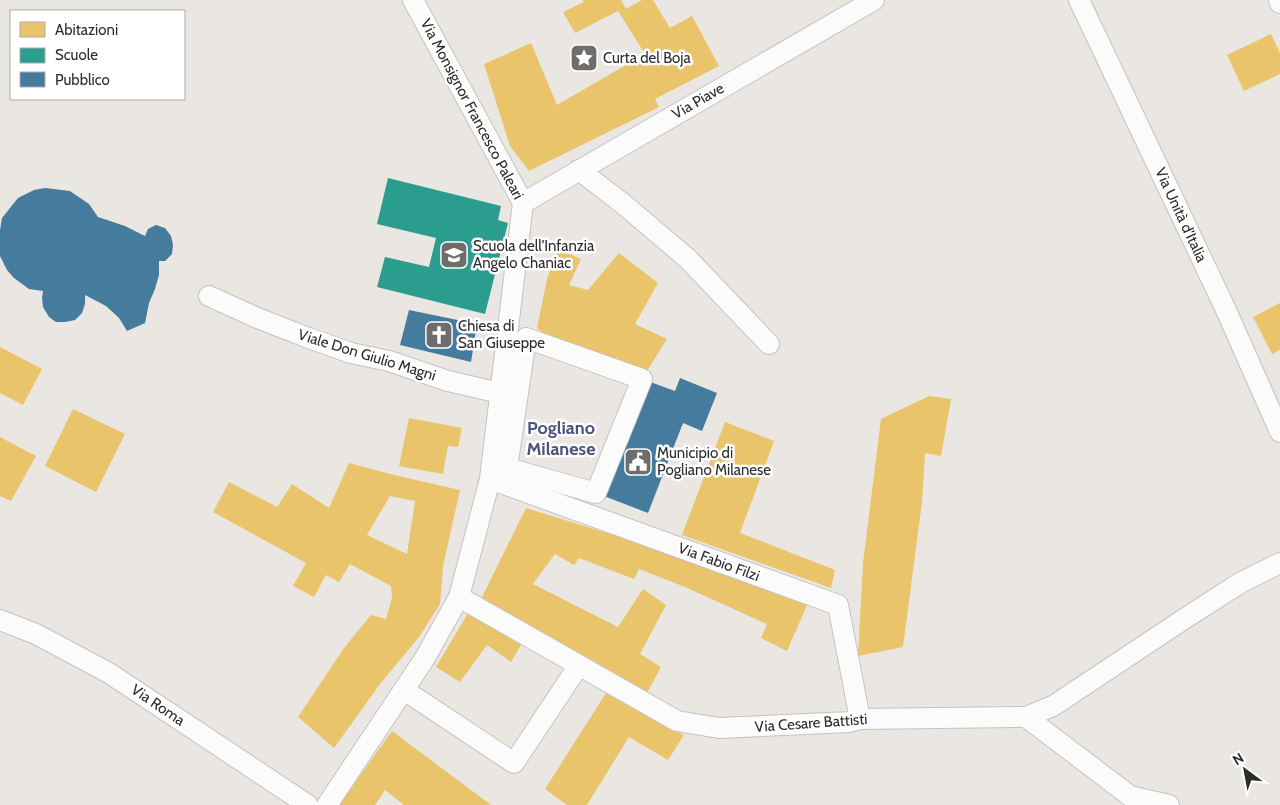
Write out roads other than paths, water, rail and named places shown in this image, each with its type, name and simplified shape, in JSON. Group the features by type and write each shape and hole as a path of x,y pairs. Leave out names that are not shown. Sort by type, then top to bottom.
{"street":[{"name":"Via Monsignor Francesco Paleari","path":"327,805 425,658 459,597 490,479 523,202 413,0"},
{"name":"Via Piave","path":"523,202 874,0"},
{"name":"Via Unità d'Italia","path":"1079,0 1226,310 1280,432"},
{"path":"579,170 622,203 688,259 769,344"},
{"name":"Viale Don Giulio Magni","path":"209,296 280,327 351,353 389,362 448,381 500,393"},
{"path":"526,338 642,378 596,493 507,468 526,338"},
{"name":"Via Fabio Filzi","path":"490,479 838,605 860,719"},
{"path":"1169,805 1127,800 1026,717 1053,706 1240,583 1280,563"},
{"name":"Via Cesare Battisti","path":"459,597 677,721 719,728 850,722 860,719 1026,717"},
{"name":"Via Roma","path":"0,620 36,634 109,673 308,805"},
{"path":"404,690 514,763 579,665"}],"place":[{"name":"Curta del Boja","path":"584,58"},
{"name":"Scuola dell'Infanzia Angelo Chaniac","path":"454,255"},
{"name":"Chiesa di San Giuseppe","path":"439,335"},
{"name":"Municipio di Pogliano Milanese","path":"638,462"}],"district":[{"name":"Pogliano Milanese","path":"561,438"}]}
